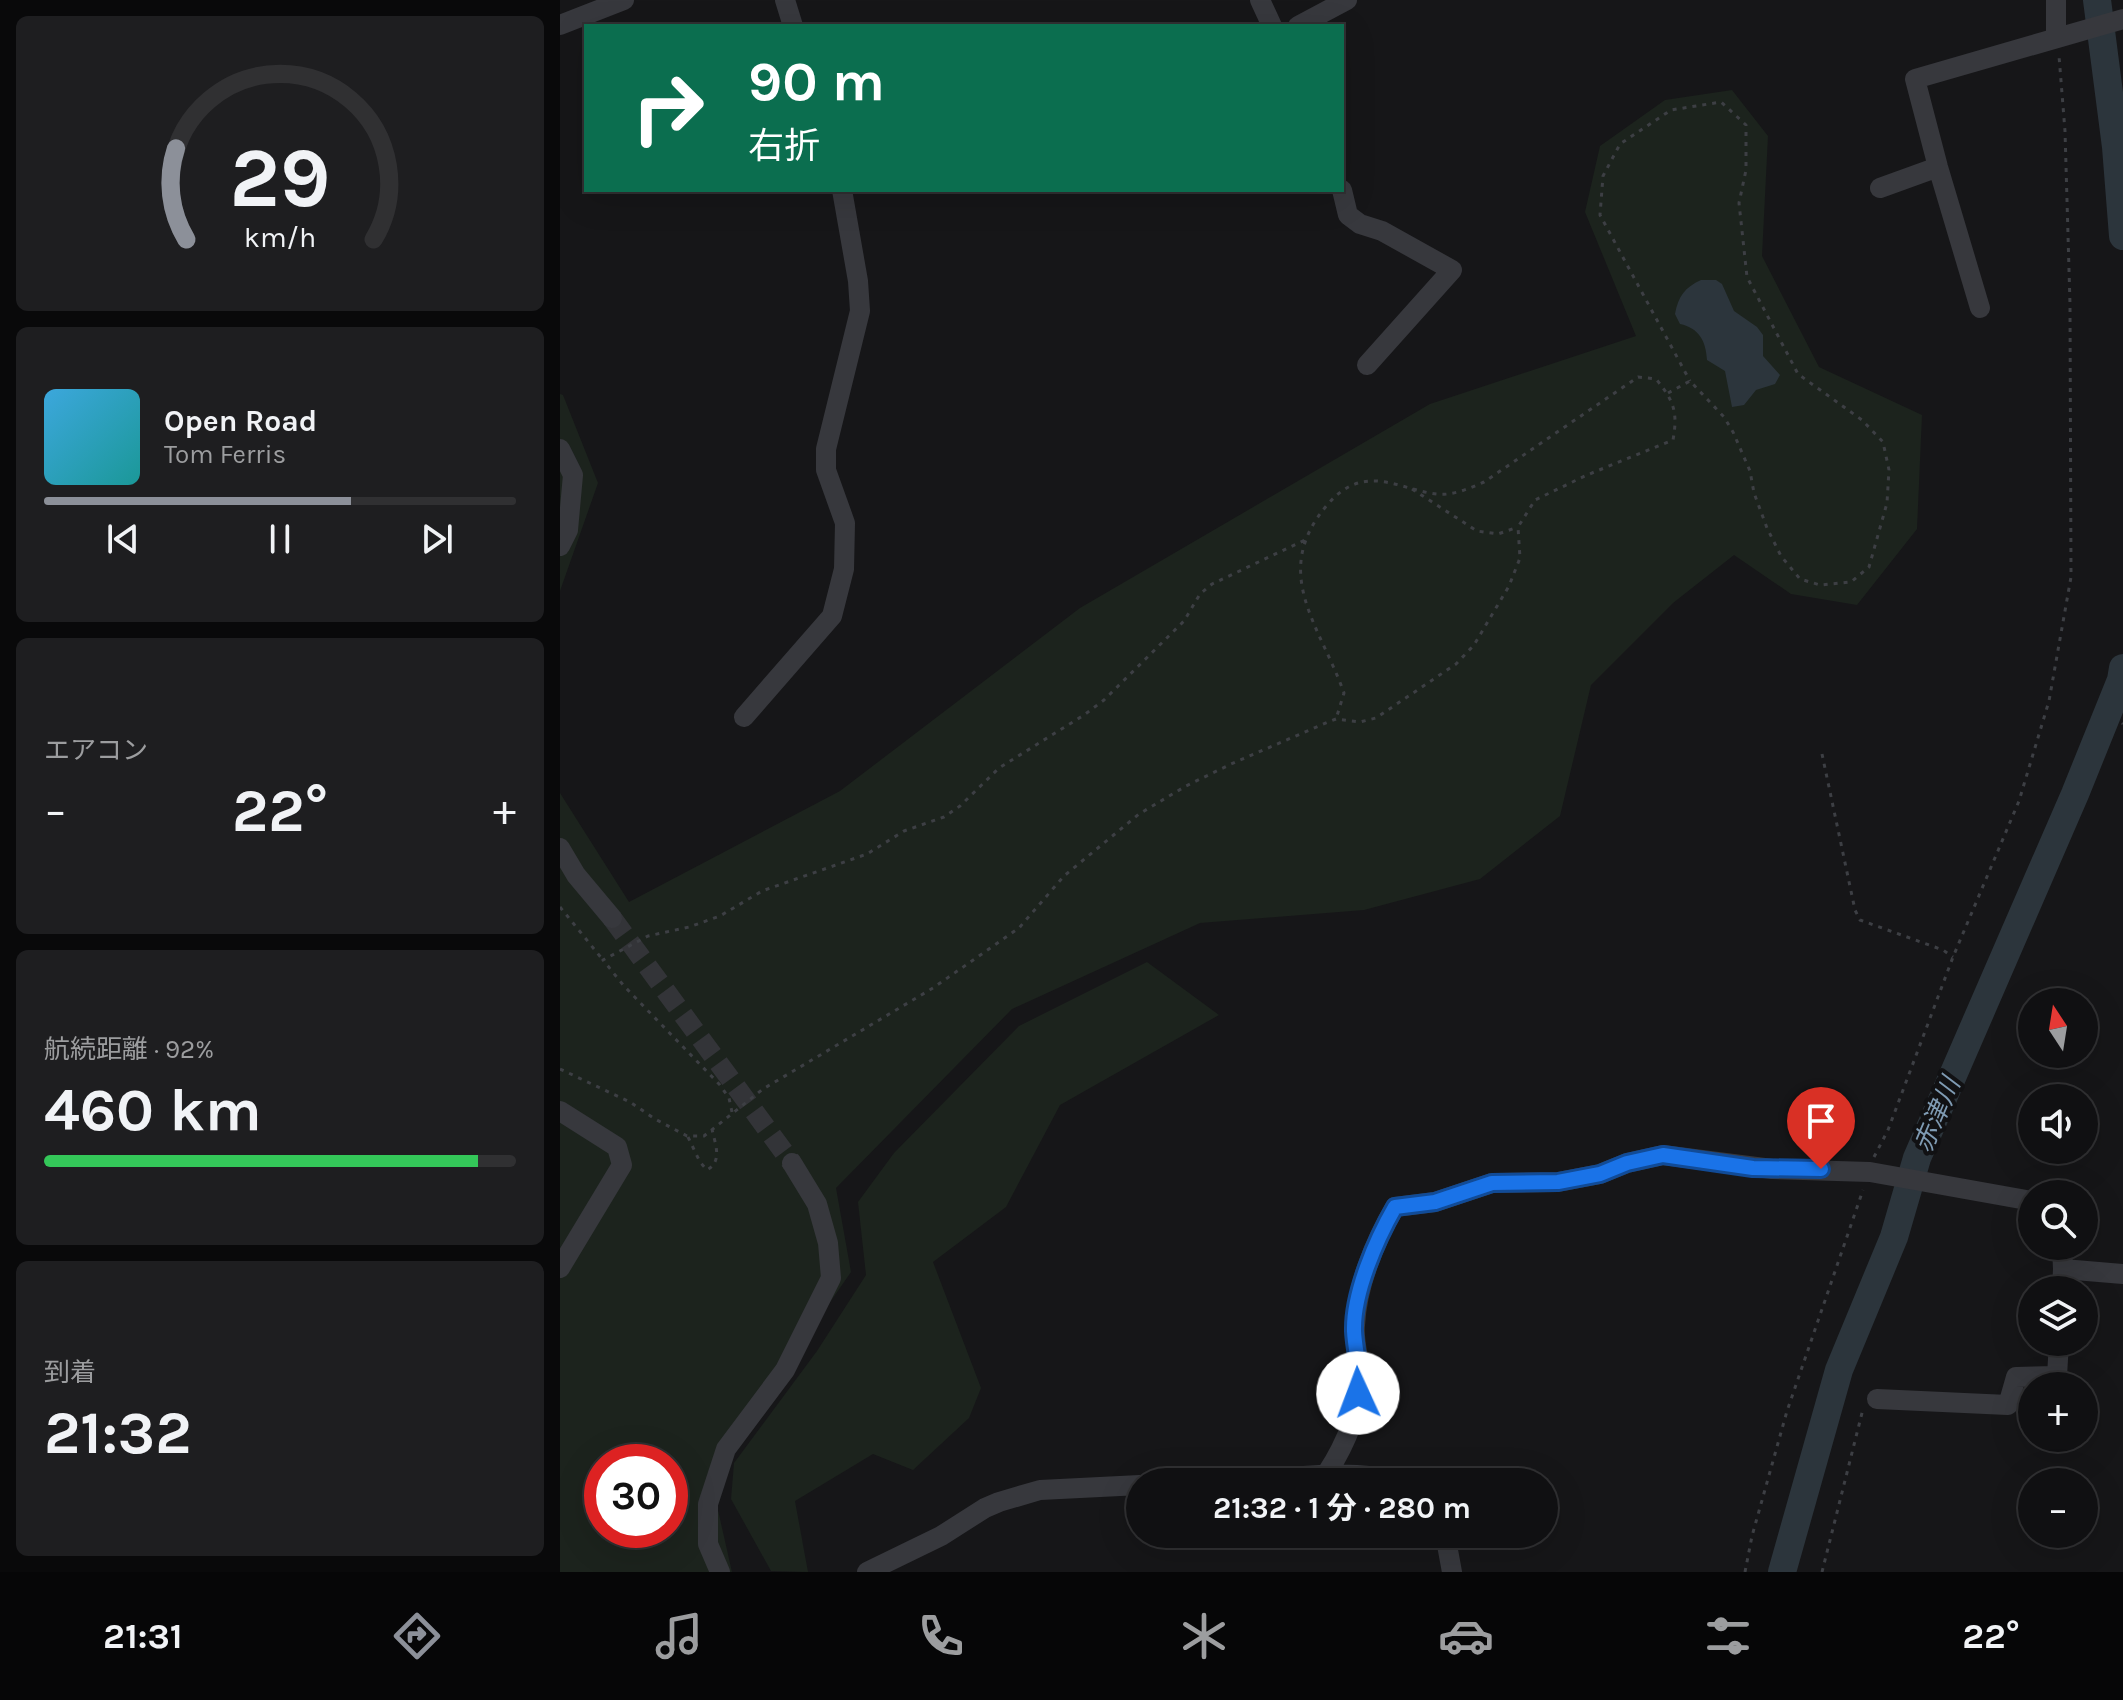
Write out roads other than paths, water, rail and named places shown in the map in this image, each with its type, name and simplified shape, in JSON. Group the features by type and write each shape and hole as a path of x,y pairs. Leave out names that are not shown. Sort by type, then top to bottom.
{"street":[{"path":"560,25 624,0"},
{"path":"785,0 792,24"},
{"path":"1260,0 1271,24"},
{"path":"1302,24 1347,0"},
{"path":"2056,0 2063,36"},
{"path":"1980,308 1915,79 2123,19"},
{"path":"1880,188 1938,167"},
{"path":"744,717 832,616 844,569 845,523 826,470 826,449 860,311 858,281 842,192"},
{"path":"1342,192 1348,215 1360,224 1382,231 1452,270 1367,365"},
{"path":"560,449 573,475 568,530 560,546"},
{"path":"560,848 576,875 612,918"},
{"path":"560,1111 617,1147 622,1165 560,1268"},
{"path":"1330,1468 1346,1443 1358,1393 1360,1380 1354,1328 1357,1301 1383,1227 1395,1207 1435,1202 1492,1183 1558,1182 1600,1174 1627,1163 1663,1155 1772,1169 1868,1172 2018,1199"},
{"path":"713,1570 708,1544 708,1504 726,1449 785,1370 831,1278 828,1243 817,1204 792,1163"},
{"path":"2063,1260 2063,1276"},
{"path":"2063,1269 2123,1274"},
{"path":"1877,1399 2008,1405 2016,1377 2057,1376 2058,1356"},
{"path":"867,1572 941,1536 999,1502 1040,1490 1126,1486"},
{"path":"1448,1548 1452,1572"}],"waterway":[{"name":"赤津川","path":"2097,0 2116,147 2123,236"},
{"name":"赤津川","path":"1782,1572 1839,1370 1894,1237 1917,1158 2075,794 2121,680 2123,668"}],"tunnel":[{"path":"612,918 792,1163"}]}
